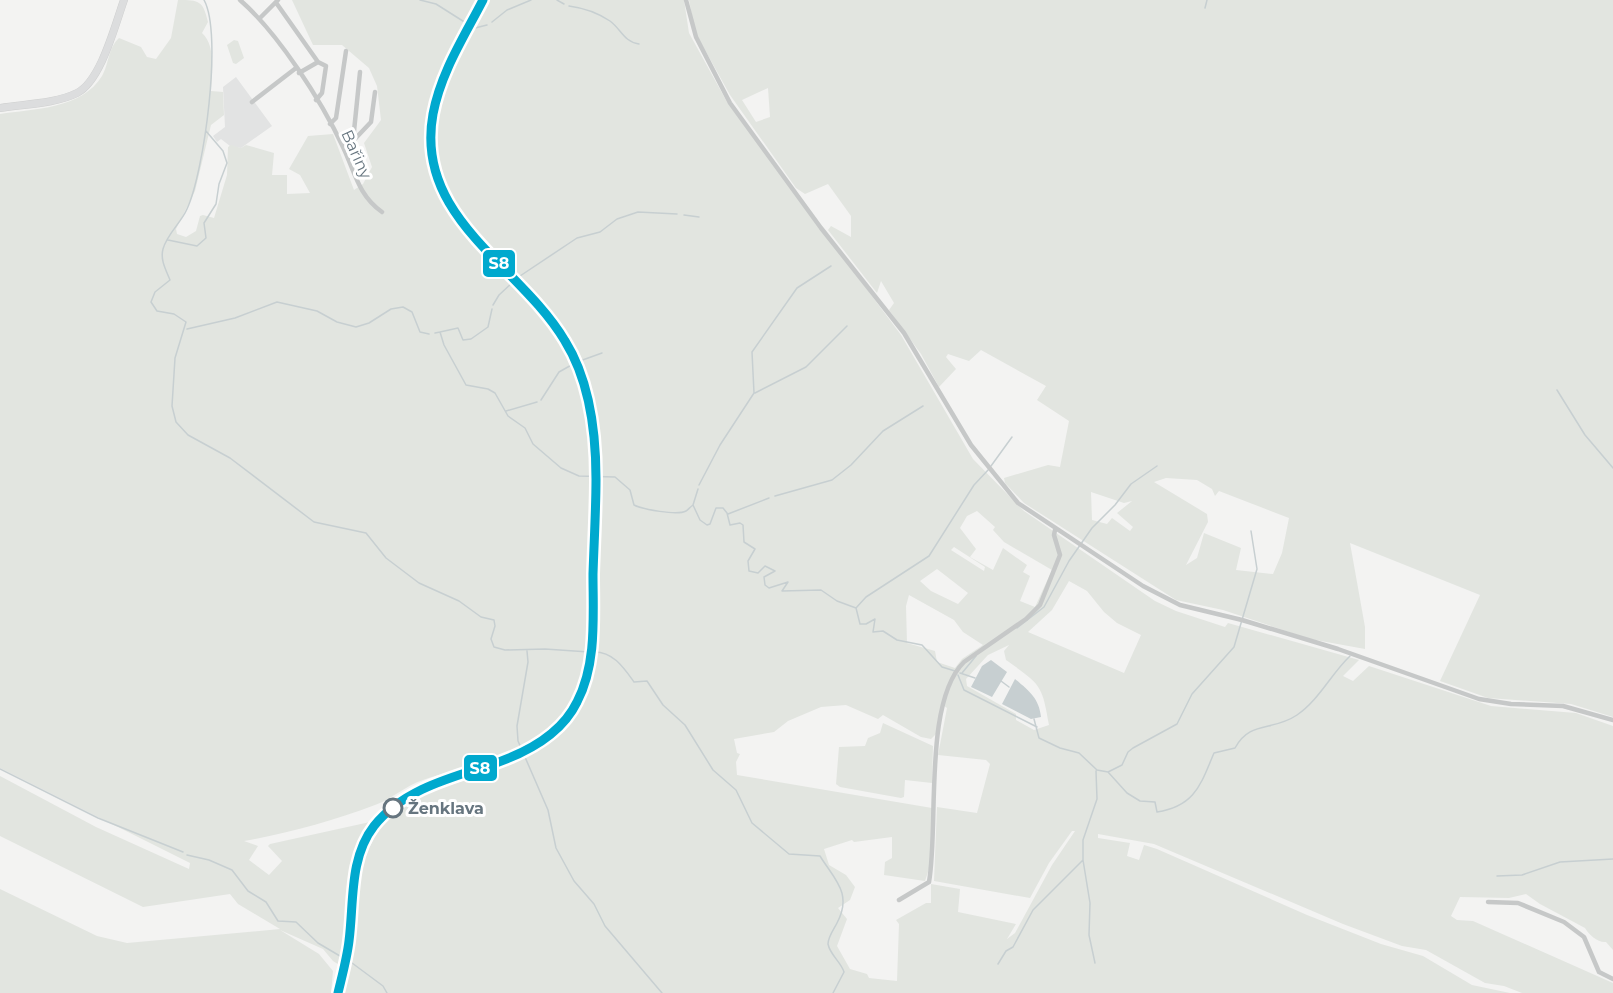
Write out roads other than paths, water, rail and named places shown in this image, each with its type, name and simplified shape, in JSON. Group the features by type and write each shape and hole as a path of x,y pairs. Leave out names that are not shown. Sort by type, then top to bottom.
{"main road":[{"path":"0,108 66,98 85,88 96,74 124,0"}],"street":[{"name":"Bařiny","path":"240,0 260,18 298,70 343,146 359,188 369,203 382,212"},
{"path":"268,0 276,4 318,62 326,66 322,93 316,100"},
{"path":"686,0 696,37 730,103 904,333 971,445 1012,497 1055,530 1150,591 1180,605 1242,620 1338,649 1479,699 1505,704 1563,706 1613,720"},
{"path":"260,18 276,4"},
{"path":"330,124 336,118 346,51"},
{"path":"252,102 298,70 318,62"},
{"path":"353,141 360,72"},
{"path":"343,146 353,141 371,122 375,92"},
{"path":"899,900 929,882 934,835 935,747 956,669 1026,619 1040,605 1060,555 1053,535 1055,530"},
{"path":"1488,902 1518,903 1564,922 1584,937 1599,972 1613,979"}],"waterway":[{"path":"204,0 212,42 209,104 200,166 187,209 163,249 163,261 170,280 155,292 151,302 157,311 174,314 186,322 175,358 172,406 176,422 188,435 230,458 314,522 366,533 386,558 419,583 459,601 481,617 494,620 495,626 491,639 494,647 505,650 545,649 589,652"},
{"path":"420,0 436,4 466,23"},
{"path":"492,22 507,10 531,0"},
{"path":"557,0 564,4"},
{"path":"1205,8 1207,0"},
{"path":"569,6 591,11 605,18 614,24 626,38 639,44"},
{"path":"475,28 487,25"},
{"path":"168,240 197,246 206,238 204,223 216,204 219,184 227,163 223,151 206,131"},
{"path":"517,278 577,238 600,232 617,219 638,212 677,214"},
{"path":"684,215 699,217"},
{"path":"699,485 720,445 754,393 752,352 797,288 831,266"},
{"path":"493,305 499,295 514,281"},
{"path":"187,329 235,318 277,302 317,311 337,322 356,327 369,323 391,309 403,307 412,312 420,332 429,334"},
{"path":"440,332 458,328 463,340 471,339 488,327 492,309"},
{"path":"755,393 806,367 847,326"},
{"path":"435,333 440,332 444,345 466,385 488,389 495,393 508,416 525,428 533,444 561,468 579,476 615,477 630,490 634,505 644,508 682,512 687,511 693,505 700,520 707,525 710,524 716,508 723,508 730,525 740,523 743,525 744,542 755,549 748,561 749,571 758,573 765,566 775,571 764,577 765,585 769,588 788,582 782,591 821,590 837,601 856,608 860,624 866,624 875,619 873,632 883,631 897,640 922,645 942,667 955,671"},
{"path":"577,362 602,353"},
{"path":"541,400 559,372 575,363"},
{"path":"1557,390 1585,435 1613,468"},
{"path":"506,411 537,402"},
{"path":"775,496 832,480 851,465 883,431 923,406"},
{"path":"991,466 1012,437"},
{"path":"1017,628 1044,607 1069,561 1092,528 1115,505 1131,484 1157,466"},
{"path":"856,608 866,597 929,556 974,485 989,469"},
{"path":"693,505 698,489"},
{"path":"728,514 769,498"},
{"path":"1108,772 1122,765 1128,752 1133,748 1177,724 1192,694 1234,647 1257,569 1251,531"},
{"path":"527,651 528,662 517,726 518,741 548,810 556,848 574,881 594,904 605,926 662,993"},
{"path":"593,652 612,657 634,682 647,681 663,705 685,725 713,770 736,790 752,823 789,854 820,856 840,887 843,903 828,944 844,972 833,993"},
{"path":"962,673 976,656"},
{"path":"1034,719 1039,738 1060,748 1079,753 1097,770 1108,772 1127,793 1140,801 1155,802 1157,812 1170,809 1189,799 1201,783 1214,753 1235,748 1248,733 1288,720 1305,709 1350,656"},
{"path":"960,673 975,678"},
{"path":"958,675 964,690 1037,727"},
{"path":"1001,681 1009,687"},
{"path":"0,769 98,818 183,852"},
{"path":"998,964 1006,951 1013,947 1033,910 1083,860 1083,840 1097,799 1096,771"},
{"path":"187,855 209,860 232,870 248,891 266,902 278,921 296,922 318,943 345,959"},
{"path":"1497,876 1522,875 1560,862 1613,859"},
{"path":"1083,860 1090,903 1089,935 1095,963"},
{"path":"348,960 383,986 387,993"}],"place":[{"name":"Ženklava","path":"393,808"}]}
